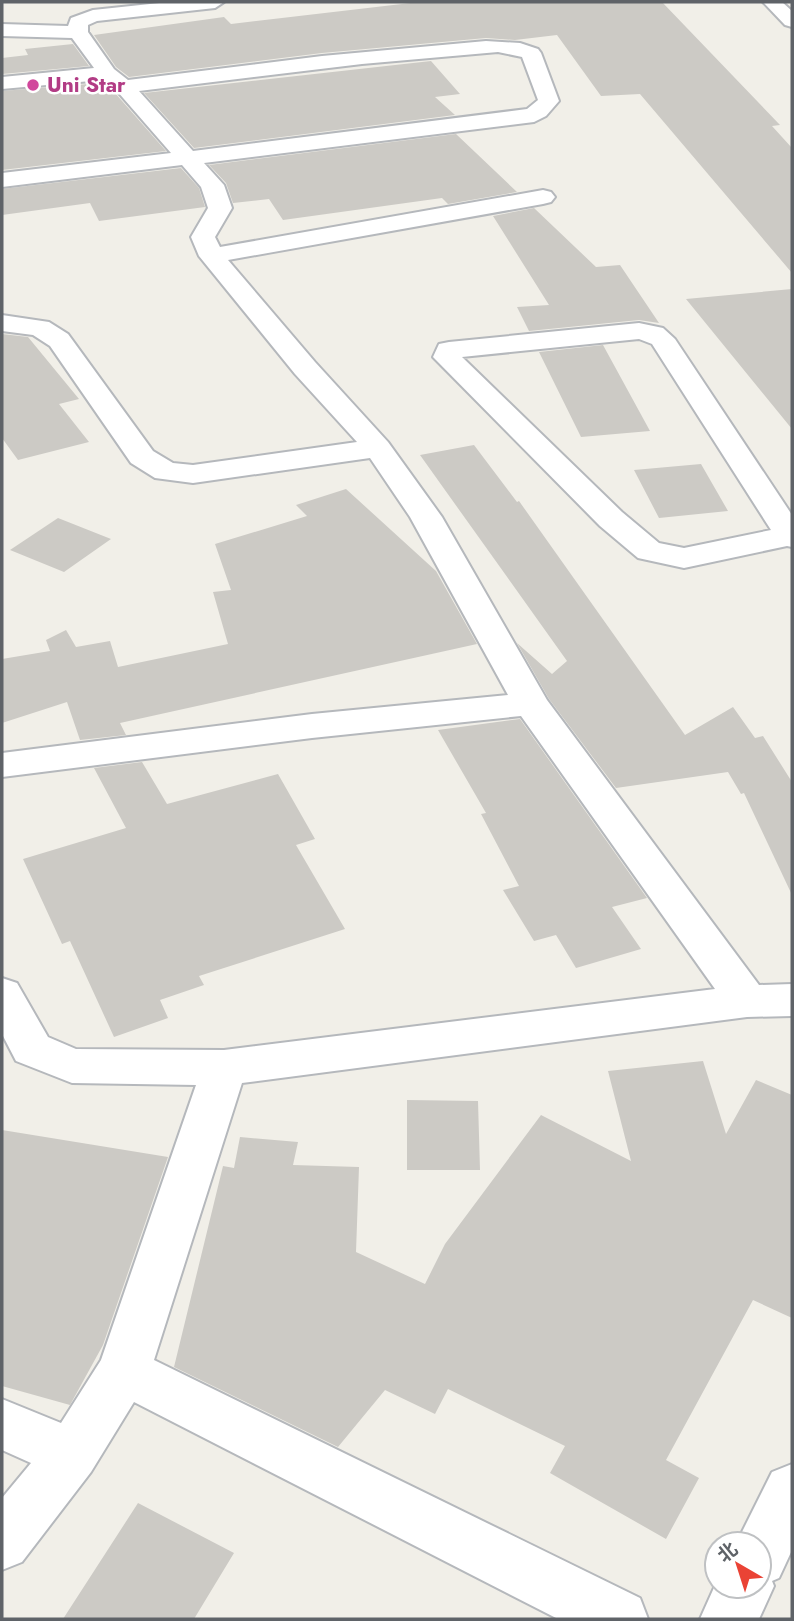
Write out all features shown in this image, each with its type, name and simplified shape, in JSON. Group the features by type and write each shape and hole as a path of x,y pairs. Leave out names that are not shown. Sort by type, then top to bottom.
{"street":[{"path":"215,2 93,16 78,22 78,32 116,80 212,185 220,208 203,237 211,256 305,368 378,448 426,517 531,704 747,1001"},
{"path":"772,2 792,21"},
{"path":"2,30 78,32"},
{"path":"2,83 116,80 497,46 531,53 549,101 540,112 531,117 2,180"},
{"path":"211,256 543,197"},
{"path":"2,323 40,328 59,340 142,457 166,472 193,474 378,448"},
{"path":"639,331 654,334 662,339 791,537 684,558 649,551 611,519 447,357 449,350 639,331"},
{"path":"2,765 312,726 531,704"},
{"path":"2,994 32,1049 72,1066 224,1068 747,1001 792,1000"},
{"path":"2,1542 72,1454 124,1371 224,1068"},
{"path":"124,1371 619,1619"},
{"path":"2,1424 72,1454"},
{"path":"773,1530 792,1491"},
{"path":"729,1619 738,1600"}],"building":[{"path":"419,2 662,2 780,125 772,126 792,148 792,273 640,94 601,96 557,35 515,40 486,38 322,53 129,77 116,67 94,35 224,17 231,24"},
{"path":"73,44 89,66 2,74 2,58 28,55 25,49"},
{"path":"431,61 460,94 435,97 455,115 194,148 144,93"},
{"path":"101,83 115,93 166,151 2,170 2,91"},
{"path":"456,134 517,192 448,204 442,198 283,220 269,199 233,203 226,183 209,165"},
{"path":"181,168 199,188 205,207 99,221 90,203 2,215 2,189"},
{"path":"534,208 596,267 620,265 659,323 639,320 529,331 517,307 549,305 493,216"},
{"path":"792,289 792,429 686,299"},
{"path":"2,334 28,337 79,399 59,404 89,442 18,460 2,438"},
{"path":"603,345 650,431 581,437 539,352"},
{"path":"474,445 517,502 519,501 685,735 733,707 755,738 763,736 792,782 792,895 744,793 741,794 728,772 616,788 549,699 517,643 552,674 567,661 420,455"},
{"path":"701,464 728,511 659,518 634,470"},
{"path":"346,489 436,571 477,644 120,723 126,735 80,740 67,702 2,723 2,659 50,651 46,640 66,630 76,647 110,641 118,667 228,644 213,592 231,590 215,544 307,516 296,505"},
{"path":"58,518 111,539 64,572 10,550"},
{"path":"520,719 647,898 612,907 641,949 576,968 556,935 534,941 503,890 519,886 481,814 486,813 438,730"},
{"path":"142,762 167,804 278,774 315,839 296,845 345,929 199,976 204,985 160,1000 168,1018 114,1037 70,941 62,944 23,859 126,828 94,768"},
{"path":"703,1061 726,1134 756,1080 792,1095 792,1318 753,1300 666,1460 699,1478 666,1539 550,1473 565,1446 448,1389 435,1414 385,1390 338,1447 174,1367 223,1166 234,1168 240,1137 298,1142 293,1165 359,1167 356,1252 425,1284 445,1244 541,1115 631,1161 608,1071"},
{"path":"407,1100 478,1101 480,1170 407,1170"},
{"path":"2,1130 168,1157 103,1345 70,1405 2,1386"},
{"path":"138,1503 234,1553 194,1619 63,1619"}],"place":[{"name":"Uni Star","path":"33,85"}]}
